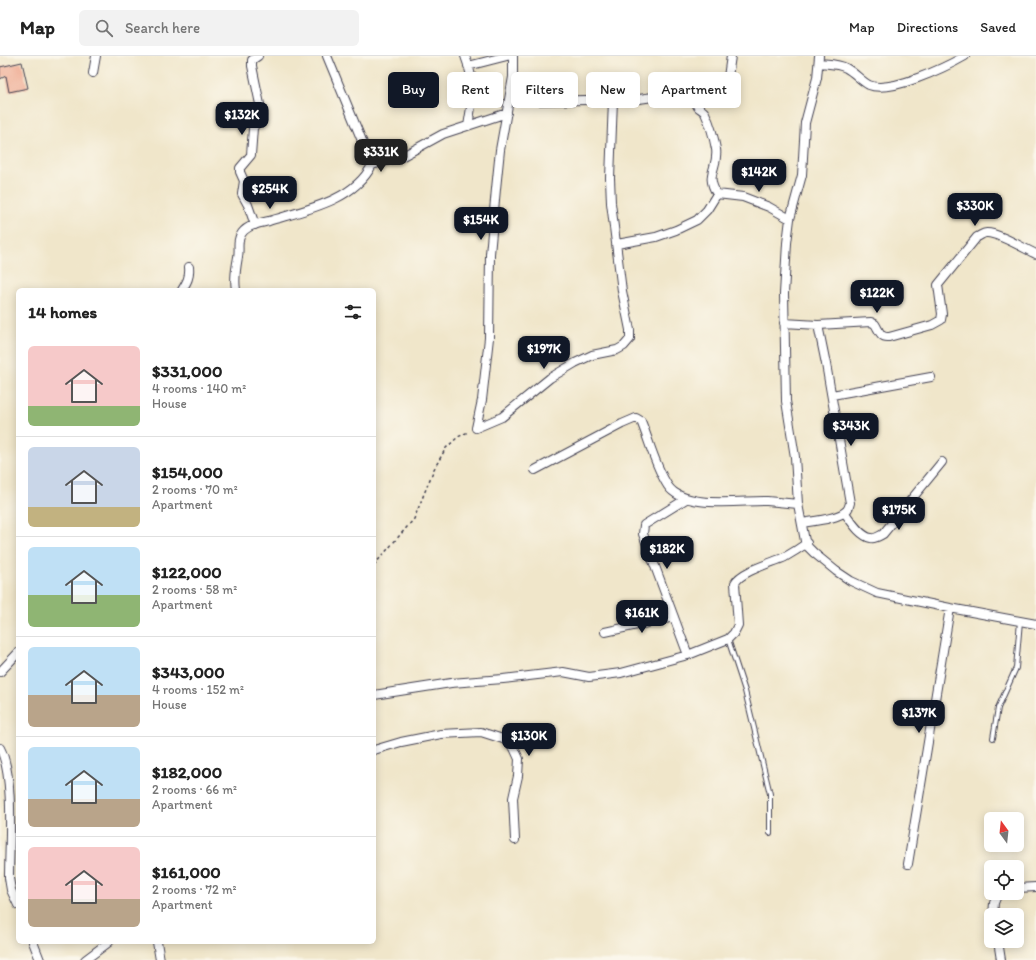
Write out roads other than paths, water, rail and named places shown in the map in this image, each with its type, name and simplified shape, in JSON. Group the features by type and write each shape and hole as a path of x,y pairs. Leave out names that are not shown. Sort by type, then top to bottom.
{"street":[{"path":"93,73 96,56"},
{"path":"255,225 248,205 242,194 244,181 240,172 241,166 251,155 253,128 262,114 252,66 252,60 258,56"},
{"path":"327,56 372,165"},
{"path":"465,56 473,91 468,126"},
{"path":"468,66 507,56"},
{"path":"513,56 513,72"},
{"path":"728,72 731,56"},
{"path":"965,56 946,67 928,74 881,87 868,84 847,68 819,59 805,122 802,175 790,219 787,243 784,323 786,396 796,457 798,504 807,544 814,553 851,581 883,595 1036,624"},
{"path":"511,91 500,150 490,254 489,338 482,400 476,428 502,417 550,378 575,363 592,355 617,350 628,343 630,339 630,330 622,291 611,203 610,178 613,108"},
{"path":"699,108 704,112 714,140 716,158 711,181 717,194"},
{"path":"236,288 235,278 239,252 238,240 243,232 255,225 314,206 342,195 366,176 372,165 400,157 443,134 507,113"},
{"path":"717,194 743,197 769,207 790,219"},
{"path":"617,244 656,237 697,220 707,210 717,194"},
{"path":"784,323 818,325 871,322 875,324 882,336 885,337 911,331 937,323 941,320 942,314 938,286 977,237 985,233 992,234 1006,239 1036,254"},
{"path":"183,288 190,274 189,267"},
{"path":"802,524 845,513 850,502 832,395 818,325"},
{"path":"832,395 931,377"},
{"path":"535,470 636,418 641,421 653,457 669,488 676,494 686,499 700,501 767,501 798,504"},
{"path":"845,513 860,532 870,538 876,538 883,534 942,462"},
{"path":"686,499 644,525 643,534 688,655"},
{"path":"376,695 451,683 563,672 589,678 621,673 688,655 728,639 734,633 738,625 736,580 744,574 786,556 807,544"},
{"path":"908,864 950,608"},
{"path":"605,632 674,617"},
{"path":"0,672 16,655"},
{"path":"376,749 402,742 441,734 481,732 506,740 514,748 519,759 518,776 513,798 515,840"},
{"path":"0,748 8,772 9,878 11,890 16,901"},
{"path":"1024,888 1036,887"},
{"path":"34,944 40,960"},
{"path":"85,960 106,944"},
{"path":"157,944 160,960"},
{"path":"999,948 1001,960"}],"lane":[{"path":"993,738 998,708 1016,668 1020,621"},
{"path":"728,639 745,691 770,794 770,833"}]}
